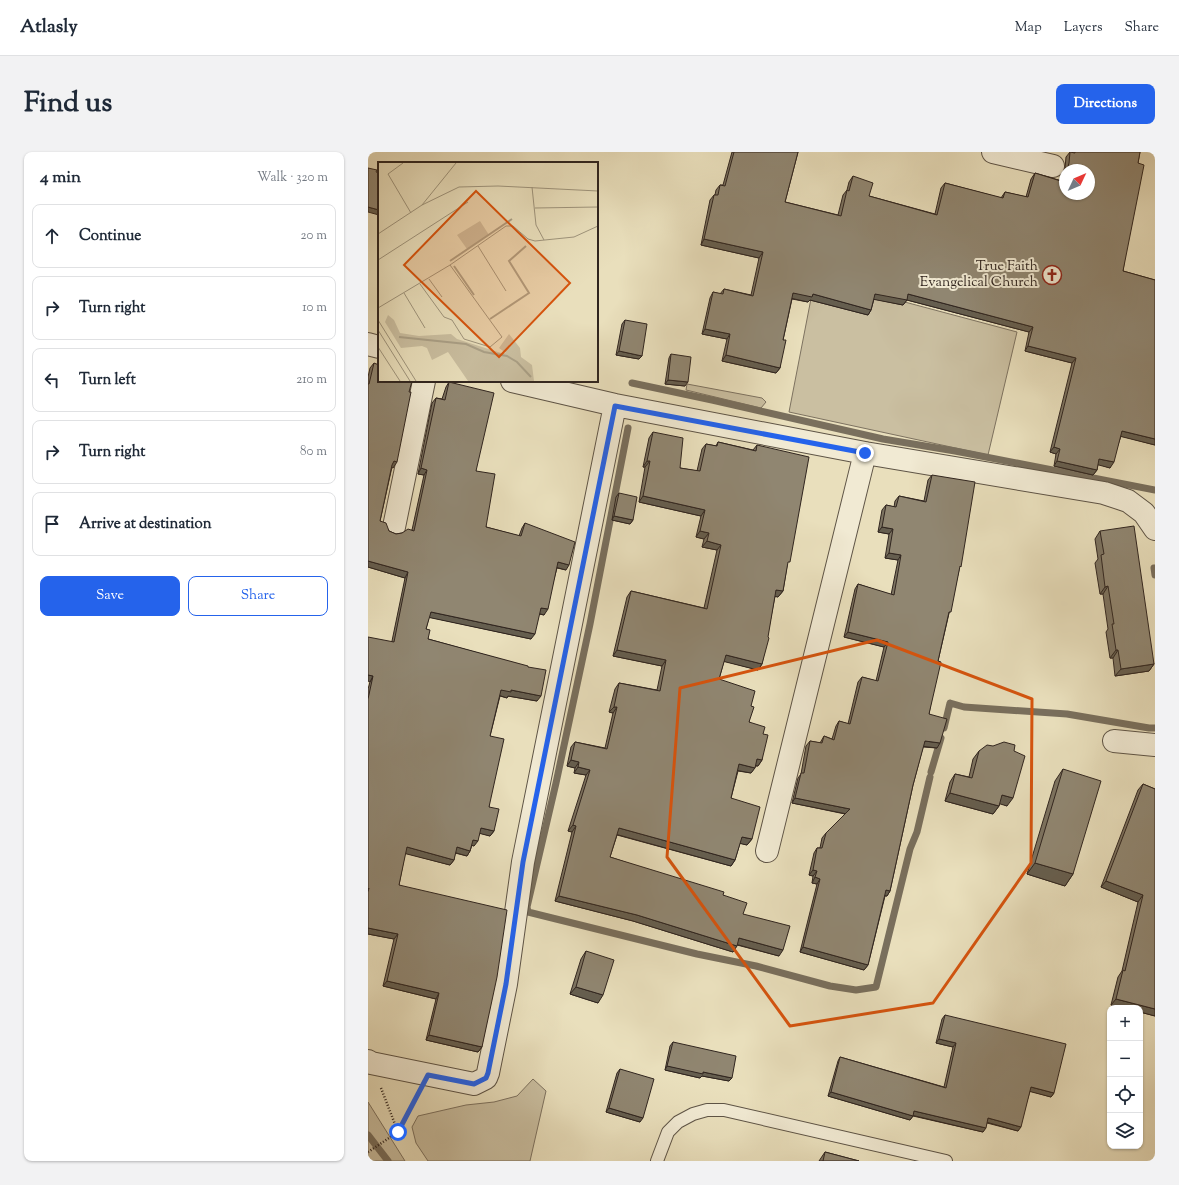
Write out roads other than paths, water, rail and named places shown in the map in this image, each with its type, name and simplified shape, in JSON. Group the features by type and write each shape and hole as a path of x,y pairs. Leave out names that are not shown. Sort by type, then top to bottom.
{"street":[{"path":"993,152 1053,166"},
{"path":"368,344 378,348"},
{"path":"394,527 424,382"},
{"path":"516,382 615,406 865,453 1104,493 1128,501 1144,513 1155,529"},
{"path":"369,1062 474,1084 486,1078 488,1073 506,984 523,862 615,406"},
{"path":"767,851 865,453"},
{"path":"1114,741 1155,745"}],"lane":[{"path":"656,1161 668,1132 678,1122 693,1114 707,1110 718,1110 732,1111 946,1161"}],"waterway":[{"path":"632,383 883,439 955,451 1155,490"},
{"path":"628,428 590,624 556,783 527,907 528,912 697,954 756,966 830,986 856,990 876,987 910,849 917,832 930,777"},
{"path":"1154,568 1155,575"},
{"path":"944,728 950,703 964,707 1067,714 1155,728"},
{"path":"931,772 941,738"},
{"path":"368,1135 388,1161"}],"place":[{"name":"True Faith Evangelical Church","path":"1052,275"}]}
